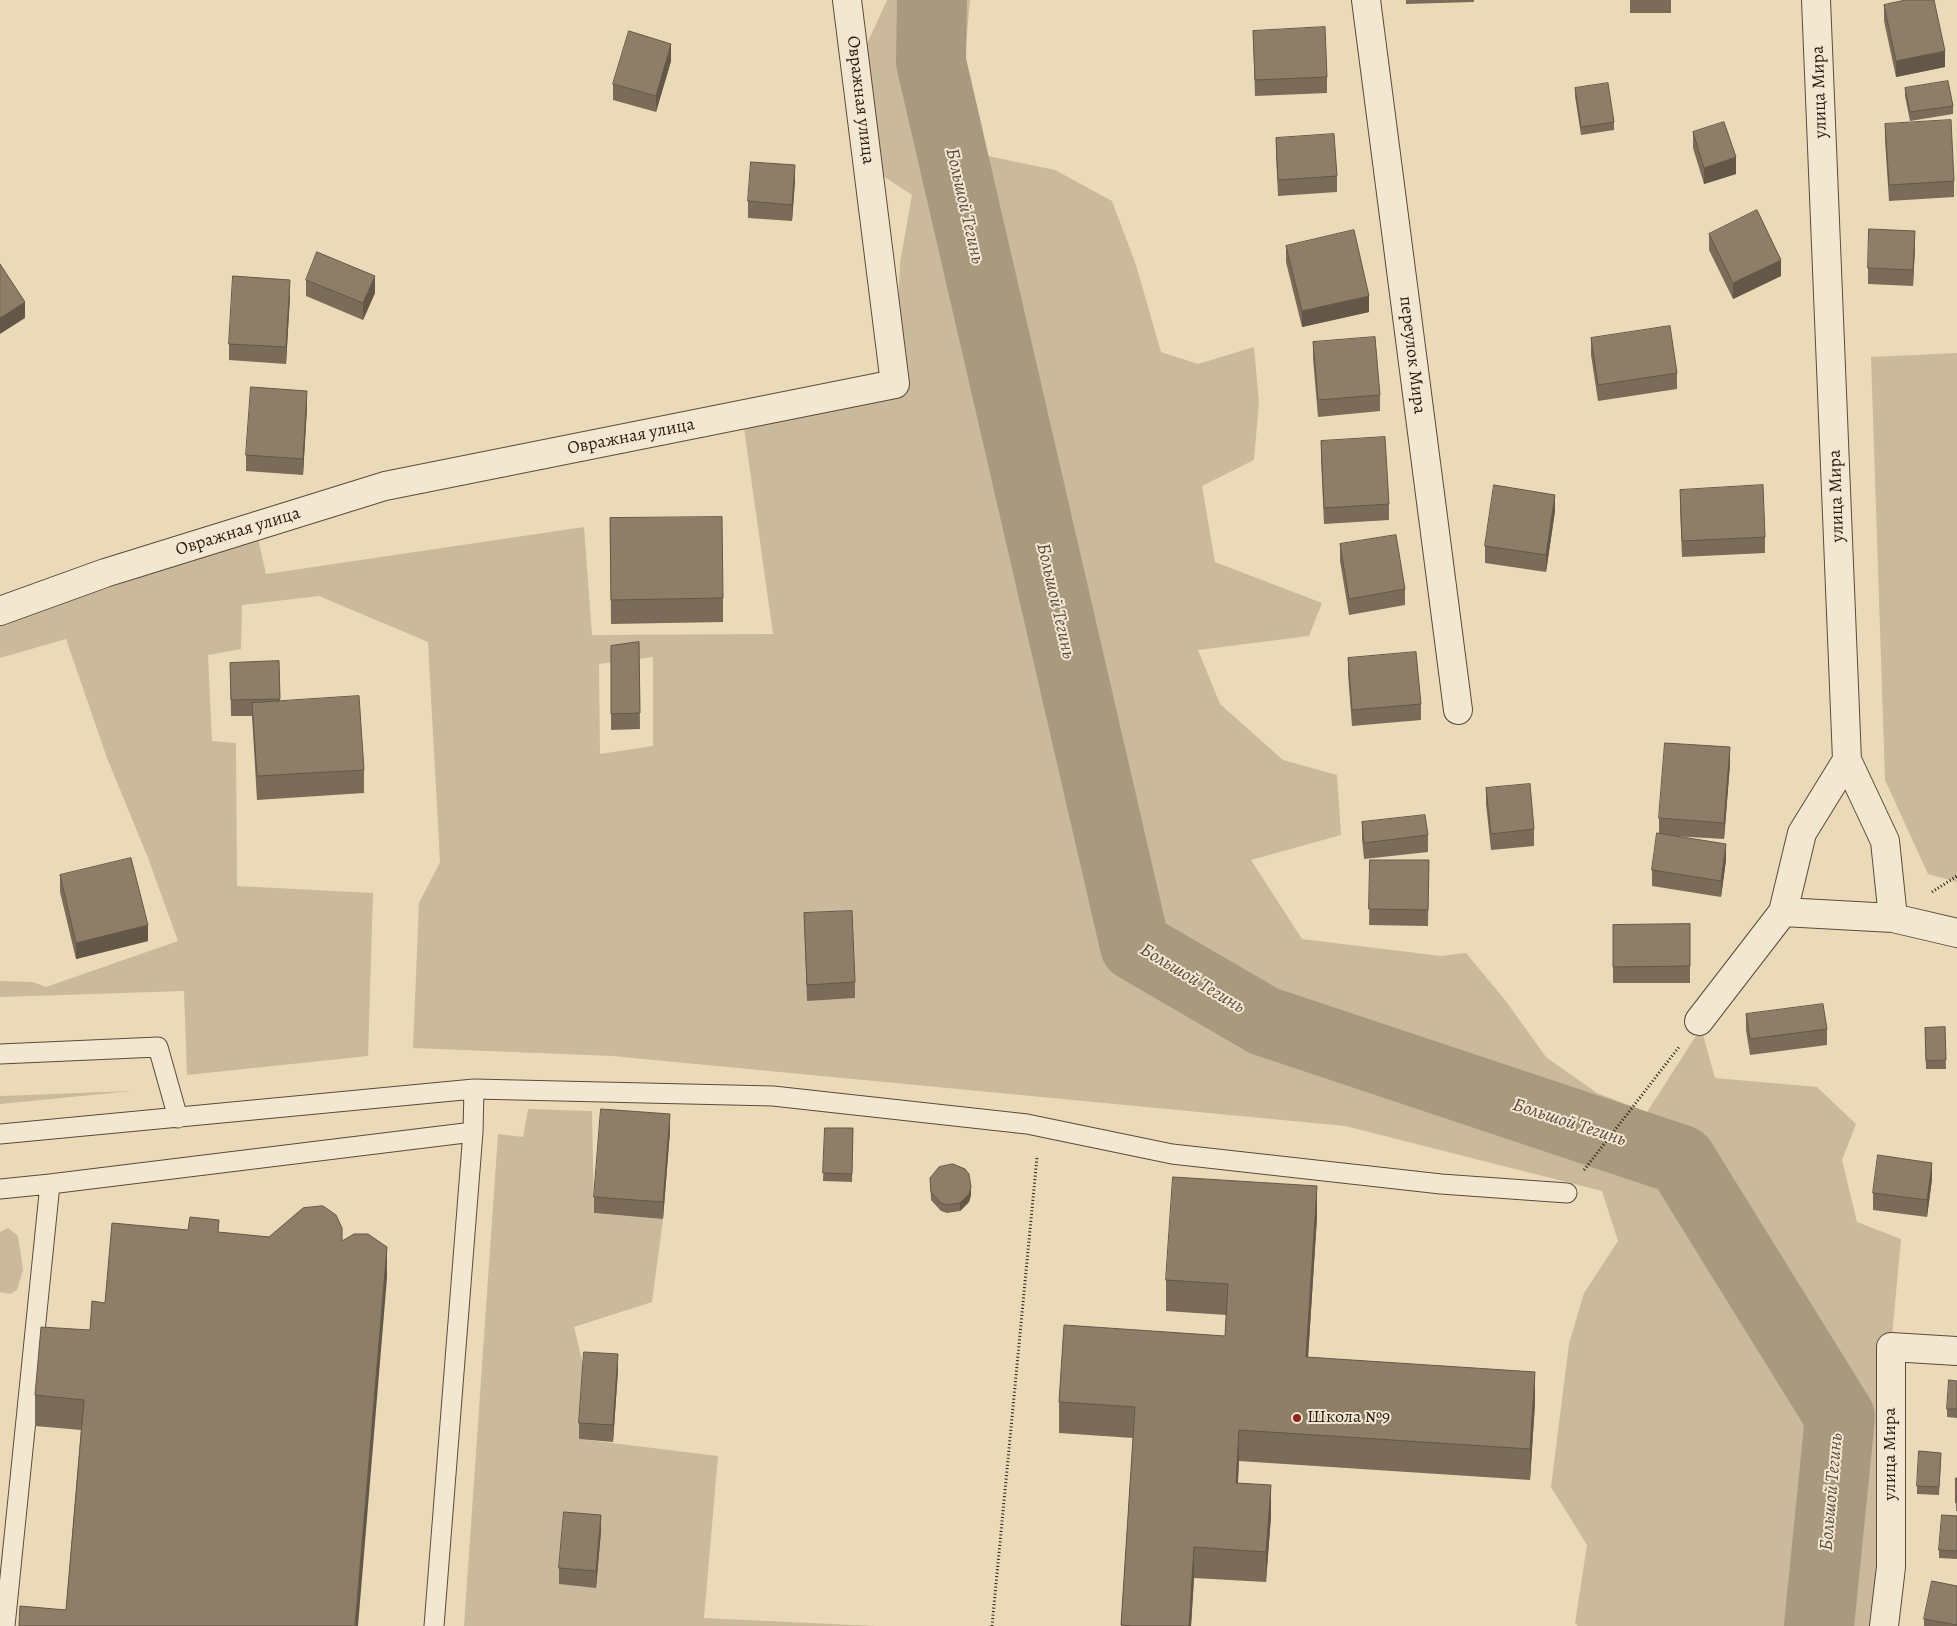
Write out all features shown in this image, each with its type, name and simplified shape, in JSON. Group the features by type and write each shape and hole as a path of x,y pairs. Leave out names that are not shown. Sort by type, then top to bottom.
{"street":[{"name":"Овражная улица","path":"0,610 104,573 385,486 895,384 848,0"},
{"name":"переулок Мира","path":"1366,0 1458,710"},
{"name":"улица Мира","path":"1816,0 1847,760 1885,840 1893,918"},
{"path":"1699,1021 1782,912 1802,833 1847,760"},
{"path":"1782,912 1893,918 1957,933"},
{"name":"улица Мира","path":"1884,1626 1892,1567 1892,1347 1957,1351"}],"lane":[{"path":"0,1054 158,1047 178,1118"},
{"path":"0,1134 474,1089 773,1096 1040,1126 1172,1154 1440,1184 1567,1193"},
{"path":"434,1626 473,1132 474,1089"},
{"path":"0,1189 473,1132"},
{"path":"4,1626 50,1184"}],"path":[{"path":"1567,1193 1699,1021"},
{"path":"992,1626 1040,1126"}],"shaded area":[{"path":"887,0 970,0 965,56 988,156 1055,170 1112,201 1136,265 1161,352 1198,364 1254,347 1259,402 1254,460 1202,486 1215,562 1322,603 1309,636 1198,650 1220,704 1283,760 1337,775 1341,835 1251,860 1302,939 1441,956 1466,953 1505,1000 1546,1057 1597,1093 1647,1112 1701,1028 1715,1078 1817,1087 1856,1124 1842,1160 1857,1222 1901,1239 1891,1347 1884,1626 1578,1626 1575,1623 1587,1545 1551,1487 1569,1344 1584,1293 1618,1241 1602,1191 1345,1126 612,1056 413,1048 419,903 440,862 428,642 319,596 242,605 241,649 208,655 212,741 236,743 237,886 373,893 368,1056 187,1075 184,991 0,997 0,981 33,982 46,987 178,941 148,858 107,758 66,639 0,658 0,624 258,538 266,574 584,527 592,635 773,634 742,414 895,384 900,263 912,195 868,166 856,68","holes":["653,657 653,746 600,754 599,664"]},
{"path":"1957,353 1957,882 1928,874 1885,780 1871,357"},
{"path":"132,1091 0,1104 0,1096"},
{"path":"528,1109 592,1111 594,1213 663,1219 652,1302 574,1327 584,1368 579,1439 718,1456 704,1618 875,1626 464,1626 498,1134 523,1137"},
{"path":"8,1228 18,1236 23,1270 17,1290 10,1294 0,1292 0,1232"}],"building":[{"path":"1906,0 1934,0 1945,51 1896,61 1884,5"},
{"path":"1325,27 1327,77 1255,80 1253,31"},
{"path":"629,31 671,44 656,96 613,84"},
{"path":"1948,81 1953,106 1910,112 1905,88"},
{"path":"1608,83 1614,122 1581,127 1575,88"},
{"path":"1951,120 1954,181 1889,185 1885,124"},
{"path":"1724,122 1736,157 1704,168 1693,132"},
{"path":"1334,134 1337,176 1278,180 1276,138"},
{"path":"751,162 795,165 792,205 748,201"},
{"path":"1757,210 1781,260 1733,283 1709,234"},
{"path":"1869,229 1915,231 1913,270 1868,268"},
{"path":"1354,230 1369,296 1302,311 1286,246"},
{"path":"317,252 375,276 363,303 306,280"},
{"path":"0,264 25,302 0,318"},
{"path":"233,276 290,280 286,347 229,344"},
{"path":"1670,326 1677,373 1598,385 1591,338"},
{"path":"1375,337 1380,395 1318,400 1313,342"},
{"path":"251,387 307,391 303,459 246,455"},
{"path":"1385,437 1389,504 1324,508 1321,441"},
{"path":"1494,485 1555,495 1546,555 1485,546"},
{"path":"1763,485 1765,537 1682,541 1680,490"},
{"path":"722,517 723,598 611,600 610,518"},
{"path":"1396,535 1405,589 1349,599 1340,544"},
{"path":"639,642 640,713 611,714 611,646"},
{"path":"1416,652 1421,704 1352,710 1348,658"},
{"path":"279,661 280,699 231,700 230,663"},
{"path":"359,696 364,770 257,776 252,703"},
{"path":"1665,743 1730,747 1724,823 1659,818"},
{"path":"1530,784 1534,829 1491,834 1486,788"},
{"path":"1425,815 1428,835 1364,843 1362,822"},
{"path":"1657,833 1726,844 1721,881 1652,870"},
{"path":"131,858 148,925 76,943 60,875"},
{"path":"1370,860 1429,860 1428,910 1369,909"},
{"path":"852,911 855,982 807,985 804,913"},
{"path":"1690,924 1690,966 1613,967 1613,925"},
{"path":"1823,1004 1827,1029 1750,1039 1746,1014"},
{"path":"1945,1027 1946,1060 1926,1061 1925,1028"},
{"path":"601,1109 670,1114 663,1202 594,1197"},
{"path":"825,1128 853,1128 852,1174 823,1173"},
{"path":"1878,1155 1932,1163 1927,1200 1873,1193"},
{"path":"953,1164 965,1169 969,1174 971,1187 969,1194 960,1203 947,1205 941,1203 931,1192 930,1178 939,1167"},
{"name":"Школа №9","path":"1173,1177 1317,1186 1306,1357 1535,1372 1530,1449 1239,1430 1236,1483 1271,1485 1266,1552 1194,1547 1189,1626 1121,1625 1135,1407 1059,1402 1064,1325 1225,1336 1228,1284 1166,1280"},
{"path":"323,1206 336,1215 342,1228 342,1241 354,1234 368,1234 387,1247 355,1626 19,1626 20,1606 66,1610 84,1400 35,1395 41,1327 90,1330 92,1301 105,1303 112,1223 188,1230 190,1217 219,1220 218,1232 269,1237 303,1208"},
{"path":"584,1352 618,1354 613,1425 579,1423"},
{"path":"1949,1380 1957,1381 1957,1409 1947,1409"},
{"path":"1919,1451 1941,1453 1939,1487 1917,1486"},
{"path":"1957,1478 1957,1503 1956,1503"},
{"path":"564,1512 601,1515 596,1571 559,1568"},
{"path":"1942,1515 1957,1516 1957,1551 1939,1550"},
{"path":"1932,1581 1957,1586 1957,1625 1924,1619"}],"waterway":[{"name":"Большой Тегинь","path":"932,0 931,62 1135,946 1264,1021 1681,1160 1840,1417 1819,1626"}],"place":[{"name":"Школа №9","path":"1297,1418"}]}
